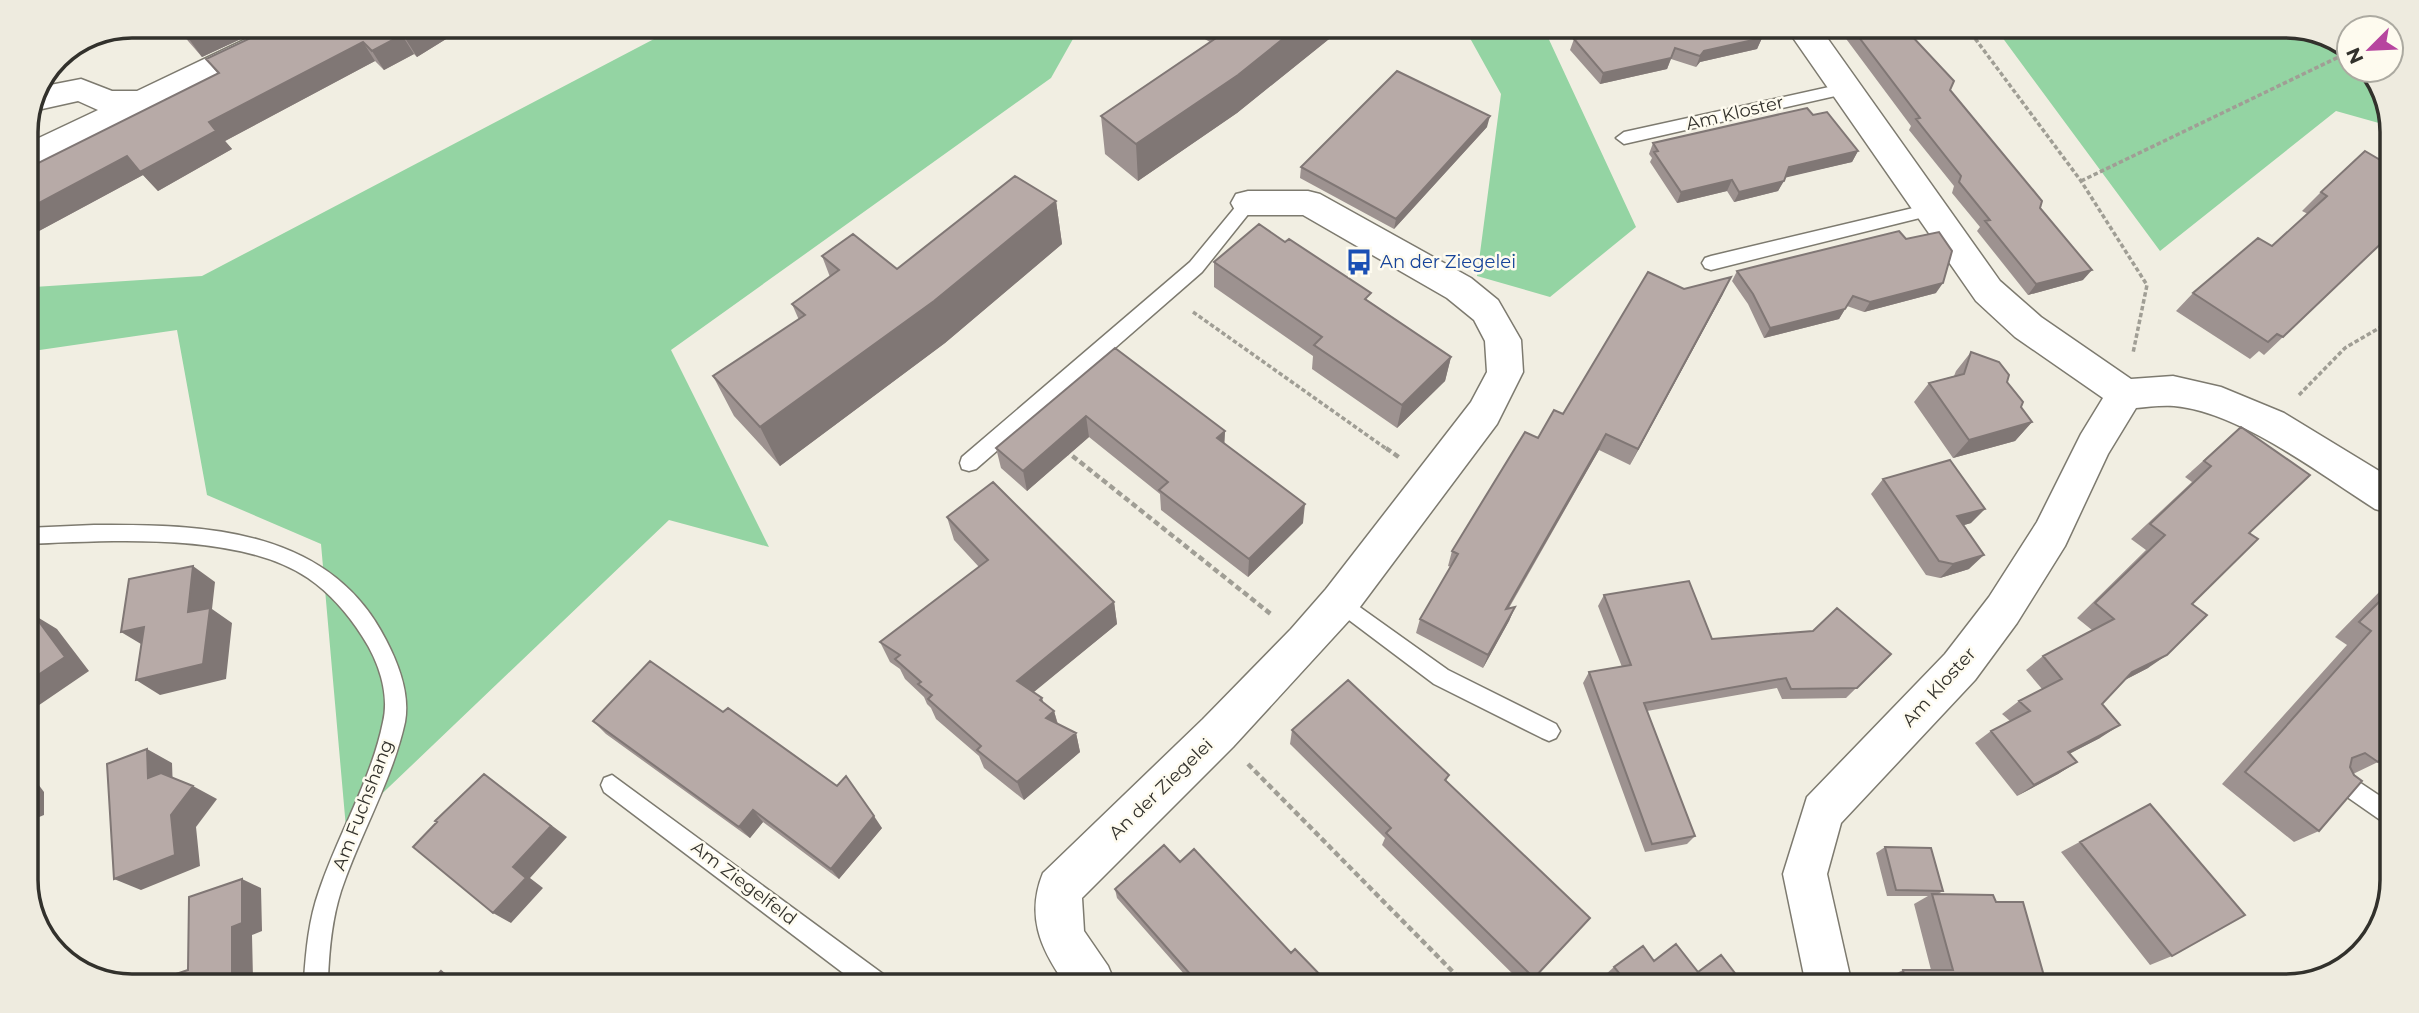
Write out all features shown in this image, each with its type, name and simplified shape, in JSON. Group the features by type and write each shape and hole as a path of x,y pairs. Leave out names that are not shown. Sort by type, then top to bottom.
{"street":[{"path":"39,152 273,38"},
{"path":"1812,38 1988,291 2028,327 2125,394 2173,391 2208,398 2271,424 2380,491"},
{"path":"46,98 81,90 109,102 141,102"},
{"name":"An der Ziegelei","path":"1086,974 1060,938 1059,889 1218,733 1340,602 1484,413 1505,372 1503,341 1486,310 1459,288 1308,203 1248,203"},
{"name":"Am Kloster","path":"1827,974 1805,874 1822,812 1960,667 2003,610 2051,534 2094,445 2125,394"}],"lane":[{"name":"Am Kloster","path":"1624,138 1847,88"},
{"path":"969,463 1196,267 1248,203"},
{"path":"1711,263 1930,210"},
{"name":"Am Fuchshang","path":"39,535 102,532 160,534 231,543 278,554 304,565 329,582 366,624 383,653 392,681 395,719 382,761 330,893 317,950 316,974"},
{"path":"1340,602 1441,677 1549,732"},
{"path":"2338,778 2380,809"},
{"name":"Am Ziegelfeld","path":"612,785 864,974"}],"path":[{"path":"1975,38 2081,181 2147,285 2125,394"},
{"path":"2081,181 2335,59"},
{"path":"1166,293 1432,481"},
{"path":"2271,424 2345,348 2380,327"},
{"path":"1023,416 1305,642"},
{"path":"1218,733 1455,974"}],"green space":[{"path":"656,38 1074,38 1051,78 671,350 769,547 669,520 346,828 321,544 207,495 177,330 39,350 39,287 202,276"},
{"path":"1470,38 1548,38 1636,227 1550,297 1477,276 1501,94"},
{"path":"2003,38 2305,40 2335,52 2335,84 2367,84 2380,123 2336,111 2160,251"}],"building":[{"path":"251,38 396,38 372,51 363,42 209,122 216,131 140,172 127,156 39,203 39,163 219,73 206,59"},
{"path":"1216,38 1284,38 1238,75 1136,144 1101,116"},
{"path":"1762,38 1704,51 1700,56 1675,48 1671,58 1603,73 1574,39"},
{"path":"1860,38 1914,38 1954,81 1950,90 2042,201 2040,208 2092,270 2036,284 1985,221 1990,220 1959,182 1961,176 1916,119 1920,118"},
{"path":"1397,71 1490,116 1396,219 1301,167"},
{"path":"1807,108 1813,115 1827,112 1858,151 1789,167 1784,181 1739,192 1732,180 1681,192 1654,152 1658,151 1653,143"},
{"path":"2365,151 2380,160 2380,244 2283,337 2277,334 2268,342 2193,293 2258,238 2272,246 2327,196 2321,192"},
{"path":"1015,176 1056,201 934,301 760,427 713,376 805,315 792,304 839,270 822,256 853,234 897,269"},
{"path":"1259,224 1285,242 1289,239 1371,293 1365,299 1451,357 1402,405 1314,345 1322,337 1214,262"},
{"path":"1899,231 1906,239 1939,232 1952,251 1943,283 1870,302 1853,296 1845,309 1770,328 1753,294 1737,271"},
{"path":"1648,272 1684,289 1731,277 1638,449 1606,434 1506,609 1515,607 1488,655 1420,619 1458,554 1452,551 1525,432 1538,438 1554,410 1563,414"},
{"path":"1115,348 1225,431 1217,438 1305,504 1249,559 1159,490 1168,482 1086,416 1023,471 996,448"},
{"path":"1971,352 1999,362 2009,375 2007,382 2023,402 2021,407 2032,422 1969,440 1929,383 1964,374"},
{"path":"2241,427 2310,475 2249,533 2258,539 2192,604 2207,615 2167,655 2132,672 2102,704 2120,725 2068,752 2077,762 2034,785 1991,731 2030,711 2019,701 2062,679 2043,656 2114,619 2095,603 2165,535 2150,524 2211,466 2204,461"},
{"path":"1950,460 1985,509 1957,516 1984,555 1953,564 1939,561 1883,479"},
{"path":"993,482 1114,602 1017,681 1042,698 1040,700 1054,711 1046,718 1076,733 1017,782 977,750 981,746 928,699 932,695 895,659 900,655 880,642 988,560 947,517"},
{"path":"193,566 188,612 210,608 203,664 136,680 144,627 121,632 129,579"},
{"path":"1689,581 1712,639 1813,631 1837,608 1891,654 1857,688 1791,689 1786,678 1644,703 1695,836 1652,844 1589,672 1631,665 1604,595"},
{"path":"2380,601 2380,760 2378,762 2365,753 2352,758 2350,767 2354,775 2362,781 2319,831 2245,772 2371,631 2359,622"},
{"path":"39,622 65,657 39,674"},
{"path":"650,661 723,712 728,708 837,786 846,776 874,816 831,869 753,810 739,827 593,721"},
{"path":"1348,680 1449,775 1445,780 1590,918 1538,974 1530,974 1386,833 1391,828 1292,730"},
{"path":"147,749 148,778 161,773 193,786 171,815 175,855 114,879 107,764"},
{"path":"484,774 551,826 513,867 526,878 493,913 413,847 437,822 435,821"},
{"path":"2150,804 2245,915 2172,956 2080,842"},
{"path":"1164,845 1180,862 1194,849 1291,953 1295,949 1319,974 1190,974 1115,889"},
{"path":"1885,847 1931,848 1943,891 1896,890"},
{"path":"242,879 242,923 232,927 232,974 176,974 188,970 189,897"},
{"path":"1932,894 1993,895 1996,902 2023,902 2043,974 1904,974 1903,970 1953,970"},
{"path":"1676,944 1698,972 1721,955 1736,974 1620,974 1614,967 1643,946 1654,961"}],"place":[{"name":"An der Ziegelei","path":"1359,262"}]}
